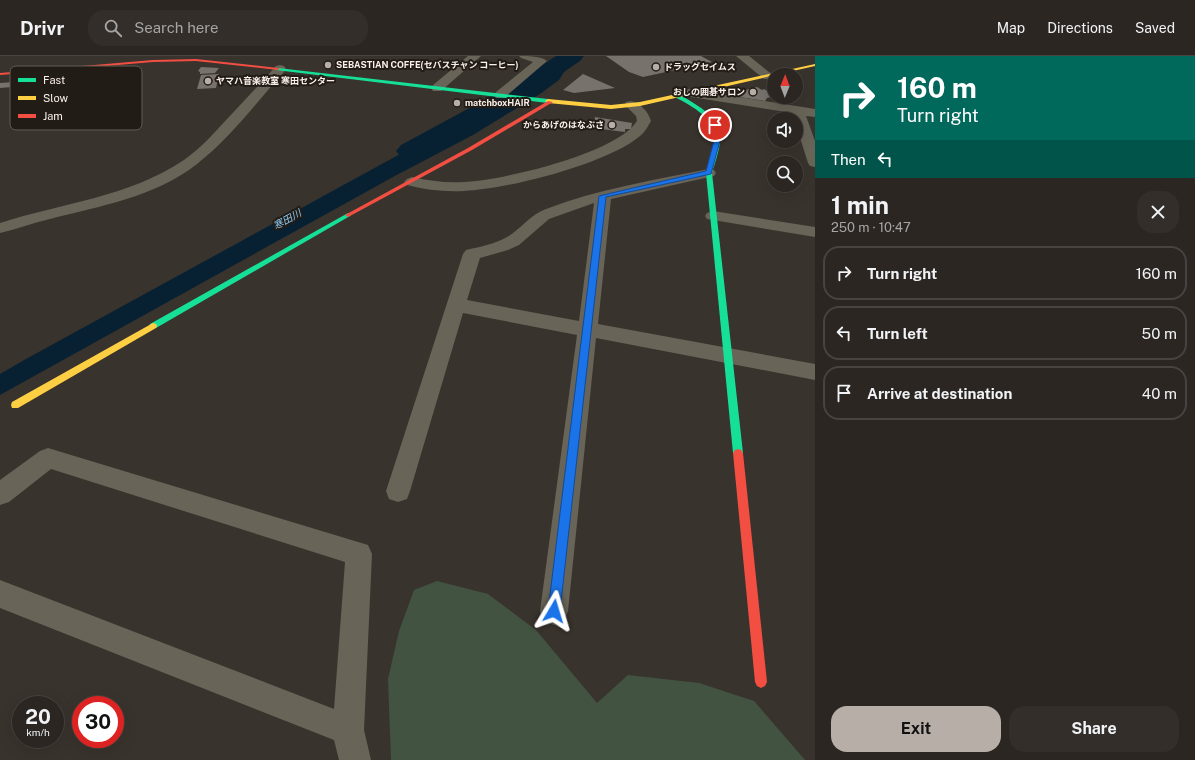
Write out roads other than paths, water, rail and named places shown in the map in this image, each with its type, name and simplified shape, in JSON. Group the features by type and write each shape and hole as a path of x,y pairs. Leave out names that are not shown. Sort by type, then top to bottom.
{"street":[{"path":"437,88 475,56"},
{"path":"500,95 541,60 525,56"},
{"path":"742,56 767,75"},
{"path":"105,66 183,60 284,65 437,88 599,107 631,105 767,76"},
{"path":"0,228 125,195 146,188 165,178 209,147 284,65"},
{"path":"803,69 815,66"},
{"path":"0,74 10,73"},
{"path":"683,94 815,113"},
{"path":"683,94 691,104 715,125 718,137 709,173 761,682"},
{"path":"15,405 371,202 412,182 546,101"},
{"path":"412,182 440,186 481,185 520,178 588,157 623,142 641,128 644,121 642,114 631,105"},
{"path":"798,110 815,163"},
{"path":"398,491 472,254 502,246 513,241 543,216 603,196 709,173"},
{"path":"554,611 603,196"},
{"path":"713,216 815,232"},
{"path":"456,305 815,372"},
{"path":"0,494 48,458 359,554 348,730 355,760"},
{"path":"0,594 348,730"}],"water":[{"path":"572,56 579,57 578,60 566,69 559,80 540,94 473,135 393,177 0,395 0,374 411,148 502,103 536,83 542,82 553,76 572,59"}],"waterway":[{"name":"寒田川","path":"411,151 521,90 572,56"}],"place":[{"name":"SEBASTIAN COFFE(セバスチャン コーヒー)","path":"328,65"},
{"name":"ドラッグセイムス","path":"656,67"},
{"name":"ヤマハ音楽教室 寒田センター","path":"208,81"},
{"name":"おしの囲碁サロン","path":"753,92"},
{"name":"matchboxHAIR","path":"457,103"},
{"name":"からあげのはなぶさ","path":"612,125"}]}
